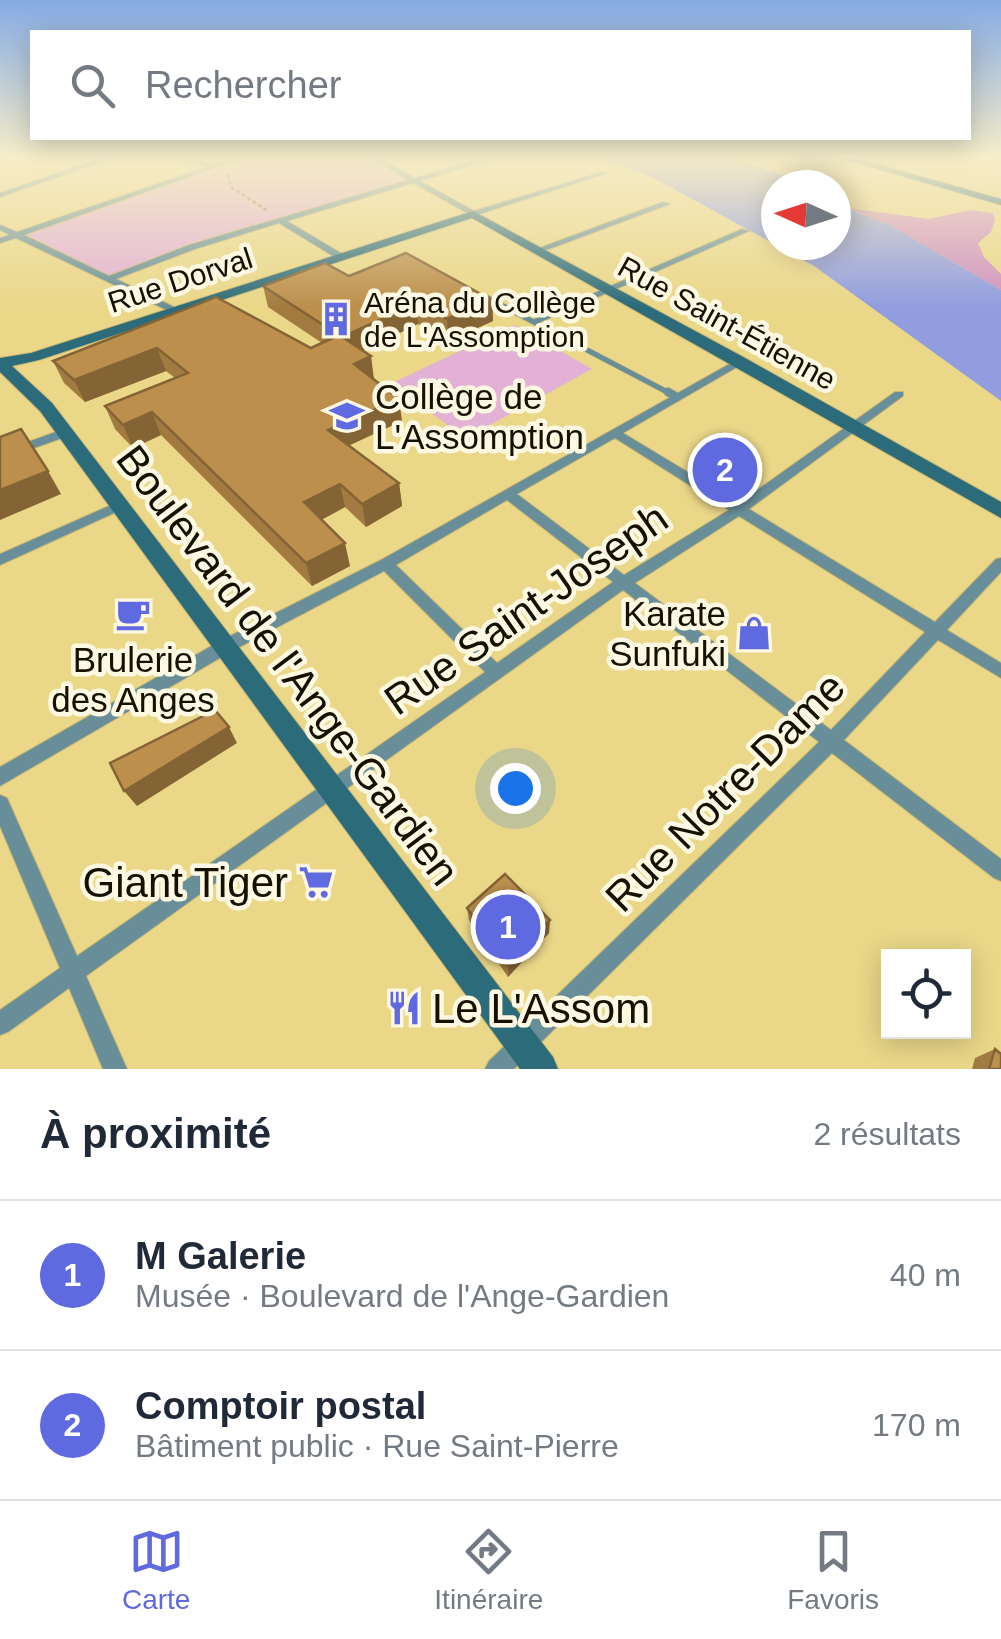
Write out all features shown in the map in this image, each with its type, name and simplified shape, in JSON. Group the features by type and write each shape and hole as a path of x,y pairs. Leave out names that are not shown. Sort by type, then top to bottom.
{"street":[{"path":"0,240 97,207"},
{"path":"108,279 192,247 327,207"},
{"name":"Rue Saint-Étienne","path":"461,207 740,360 1001,511"},
{"name":"Rue Dorval","path":"0,363 34,357 495,207"},
{"path":"538,250 658,207"},
{"path":"281,221 340,257"},
{"path":"0,228 173,310"},
{"path":"535,321 744,231"},
{"path":"0,777 226,646 386,564 740,360"},
{"name":"Boulevard de l'Ange-Gardien","path":"0,363 39,400 334,788 541,1069"},
{"name":"Rue Saint-Joseph","path":"0,1024 623,583 740,509 899,394"},
{"path":"615,432 1001,671"},
{"path":"0,456 64,433"},
{"path":"508,494 1001,871"},
{"path":"0,560 118,506"},
{"name":"Rue Notre-Dame","path":"497,1069 832,740 1001,563"},
{"path":"386,564 497,674"},
{"path":"0,804 115,1069"}],"lane":[{"path":"471,290 677,397"}],"path":[{"path":"260,207 281,221"}],"shaded area":[{"path":"97,207 326,207 192,247 108,279 16,235"},
{"path":"851,208 929,219 970,210 993,213 991,232 978,243 984,257 1001,274 1001,290 890,225"},
{"path":"515,325 592,369 466,438 390,384"}],"water":[{"path":"707,207 761,207 761,237"},
{"path":"851,210 890,225 1001,290 1001,401 803,260 851,260"}],"building":[{"path":"406,253 492,300 447,319 417,303 342,337 263,286 325,263 349,276"},
{"path":"216,297 311,348 339,335 371,356 354,364 399,399 328,430 399,483 362,504 340,484 304,502 345,543 306,563 152,412 123,425 105,406 188,373 157,348 74,380 53,361"},
{"path":"21,429 48,471 0,490 0,437"},
{"path":"215,710 229,727 124,791 110,763"},
{"path":"505,874 550,920 508,965 467,908"},
{"path":"995,1049 1001,1054 1001,1069 989,1069"}],"place":[{"name":"Aréna du Collège de L'Assomption","path":"336,319"},
{"name":"Collège de L'Assomption","path":"347,416"},
{"name":"Comptoir postal","path":"725,470"},
{"name":"Brulerie des Anges","path":"133,614"},
{"name":"Karate Sunfuki","path":"754,633"},
{"name":"Giant Tiger","path":"316,882"},
{"name":"M Galerie","path":"508,927"},
{"name":"Le L'Assom","path":"404,1008"}]}
